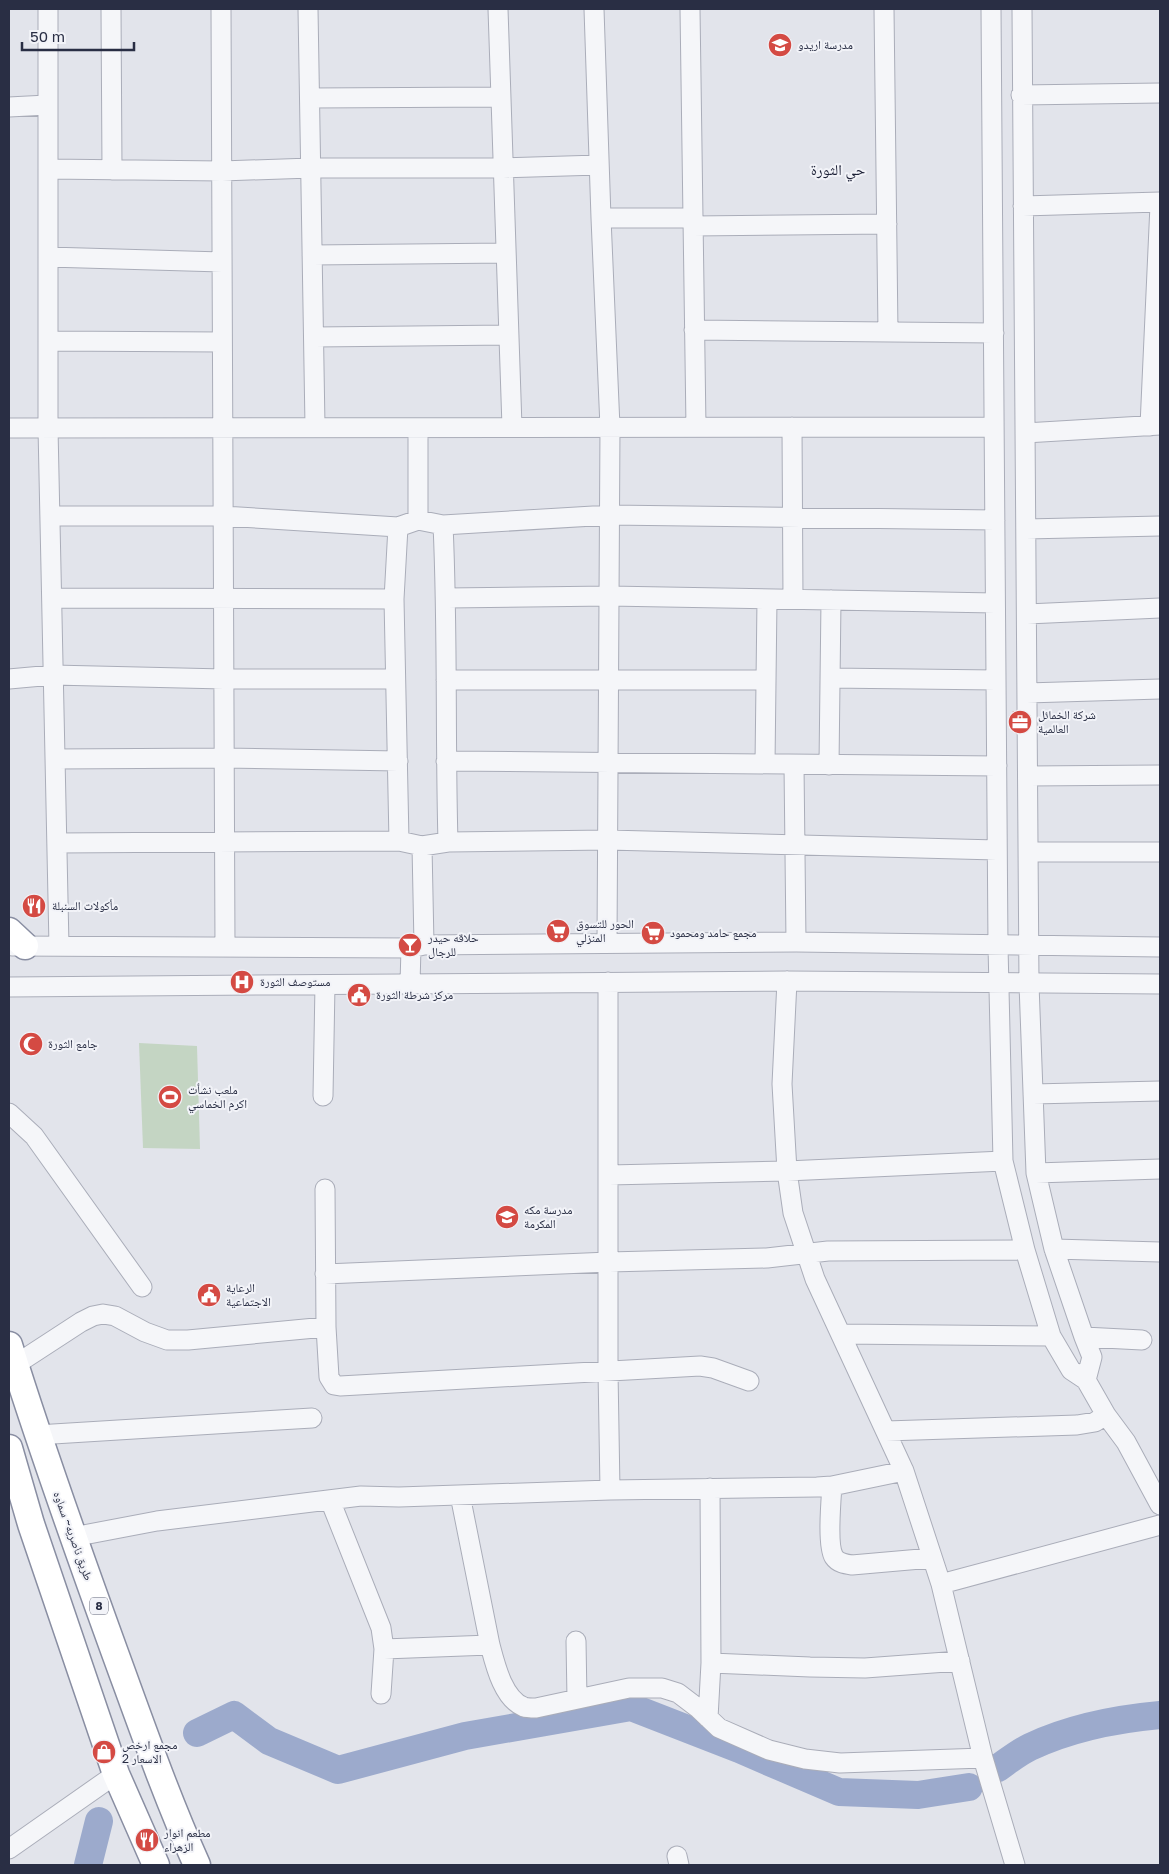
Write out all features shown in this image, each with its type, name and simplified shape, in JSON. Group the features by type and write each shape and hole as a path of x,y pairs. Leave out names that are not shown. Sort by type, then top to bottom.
{"highway":[{"name":"طريق ناصريه~ سماوه","path":"12,1355 37,1435 69,1525 142,1726 197,1865"},
{"path":"9,1448 31,1524 116,1774 156,1865"},
{"path":"31,1524 69,1525"}],"street":[{"path":"48,9 48,428 59,946"},
{"path":"111,9 112,170"},
{"path":"221,9 225,946"},
{"path":"308,9 315,426"},
{"path":"498,9 512,426"},
{"path":"594,9 600,218 610,427 607,943"},
{"path":"690,9 696,427"},
{"path":"884,9 888,332"},
{"path":"991,9 997,850 1003,1161 1024,1250 1051,1336 1071,1370 1086,1380 1106,1415 1126,1442 1160,1505"},
{"path":"1022,9 1021,96 1029,984 1036,1173 1054,1249 1092,1357 1086,1380"},
{"path":"1021,96 1160,93"},
{"path":"310,98 501,97"},
{"path":"9,107 48,105"},
{"path":"48,169 222,171 311,168 503,168 599,165"},
{"path":"1023,206 1160,204 1155,425 1025,433"},
{"path":"600,218 692,222 887,224"},
{"path":"312,255 506,252"},
{"path":"48,257 222,262"},
{"path":"694,330 994,333"},
{"path":"314,337 509,335"},
{"path":"48,341 222,342"},
{"path":"9,428 223,426 418,428 512,426 994,427"},
{"path":"792,427 793,599"},
{"path":"418,428 418,520"},
{"path":"50,516 223,516 398,527 418,520 444,525 610,515 995,520"},
{"path":"444,525 448,842"},
{"path":"1026,529 1160,526"},
{"path":"398,527 394,599 399,841"},
{"path":"446,598 609,596 996,604"},
{"path":"52,598 394,599"},
{"path":"765,764 767,599"},
{"path":"829,765 831,600"},
{"path":"1027,614 1160,608"},
{"path":"9,679 53,675 224,679 395,679"},
{"path":"830,678 996,680"},
{"path":"446,680 766,680"},
{"path":"1027,693 1160,689"},
{"path":"55,759 224,758 398,761"},
{"path":"446,761 997,766"},
{"path":"794,764 796,942"},
{"path":"1028,776 1160,775"},
{"path":"57,843 399,841 422,846 448,842 608,840 997,850"},
{"path":"410,984 417,946 422,846"},
{"path":"1028,852 1160,852"},
{"path":"14,941 59,946 417,946 796,942 1160,947"},
{"path":"786,981 782,1084 787,1171 793,1212 815,1279 904,1471 941,1584 983,1758 1015,1865"},
{"path":"9,987 786,981 1160,984"},
{"path":"608,982 608,1371 610,1490"},
{"path":"323,1096 325,985"},
{"path":"1033,1094 1160,1091"},
{"path":"9,1112 34,1136 142,1287"},
{"path":"609,1175 787,1171 1003,1161"},
{"path":"1036,1173 1160,1169"},
{"path":"324,1189 326,1327 329,1377 334,1385 700,1366 713,1368 749,1381"},
{"path":"1054,1249 1160,1252"},
{"path":"325,1274 609,1262 767,1258 828,1251 1024,1250"},
{"path":"12,1355 93,1316 104,1314 115,1316 145,1332 167,1340 188,1340 326,1327"},
{"path":"841,1334 1051,1336"},
{"path":"1084,1338 1142,1340"},
{"path":"886,1431 1077,1425 1095,1422 1106,1415"},
{"path":"37,1435 312,1418"},
{"path":"69,1525 157,1521 361,1496 399,1497 610,1490 832,1486 904,1471"},
{"path":"832,1486 831,1546 834,1558 841,1563 852,1565 932,1558"},
{"path":"708,1718 711,1663 710,1488"},
{"path":"460,1495 496,1669 505,1688 516,1702 524,1707 536,1708 629,1688 662,1688 678,1693 699,1709 718,1728 769,1750 805,1759 840,1763 983,1758"},
{"path":"330,1500 381,1628 384,1649 381,1694"},
{"path":"941,1584 1160,1525"},
{"path":"576,1642 577,1699"},
{"path":"384,1649 490,1645"},
{"path":"711,1663 810,1668 865,1668 960,1661"},
{"path":"9,1849 116,1774"}],"green space":[{"name":"ملعب نشأت اكرم الخماسي","path":"139,1043 197,1046 200,1149 143,1148"}],"waterway":[{"path":"197,1733 234,1715 269,1741 338,1770 465,1736 631,1707 739,1749 839,1792 918,1795 969,1787"},
{"path":"998,1768 1026,1749 1045,1740 1110,1722 1160,1715"},
{"path":"88,1865 99,1821"}],"place":[{"name":"مدرسة اريدو","path":"780,45"},
{"name":"شركة الخمائل العالمية","path":"1020,722"},
{"name":"مأكولات السنبلة","path":"34,906"},
{"name":"الحور للتسوق المنزلي","path":"558,931"},
{"name":"مجمع حامد ومحمود","path":"653,933"},
{"name":"حلاقه حيدر للرجال","path":"410,945"},
{"name":"مستوصف الثورة","path":"242,982"},
{"name":"مركز شرطة الثورة","path":"359,995"},
{"name":"جامع الثورة","path":"31,1044"},
{"name":"ملعب نشأت اكرم الخماسي","path":"170,1097"},
{"name":"مدرسة مكه المكرمة","path":"507,1217"},
{"name":"الرعاية الاجتماعية","path":"209,1295"},
{"name":"مجمع ارخص الاسعار 2","path":"104,1752"},
{"name":"مطعم انوار الزهراء","path":"147,1840"}],"district":[{"name":"حي الثورة","path":"838,170"}]}
